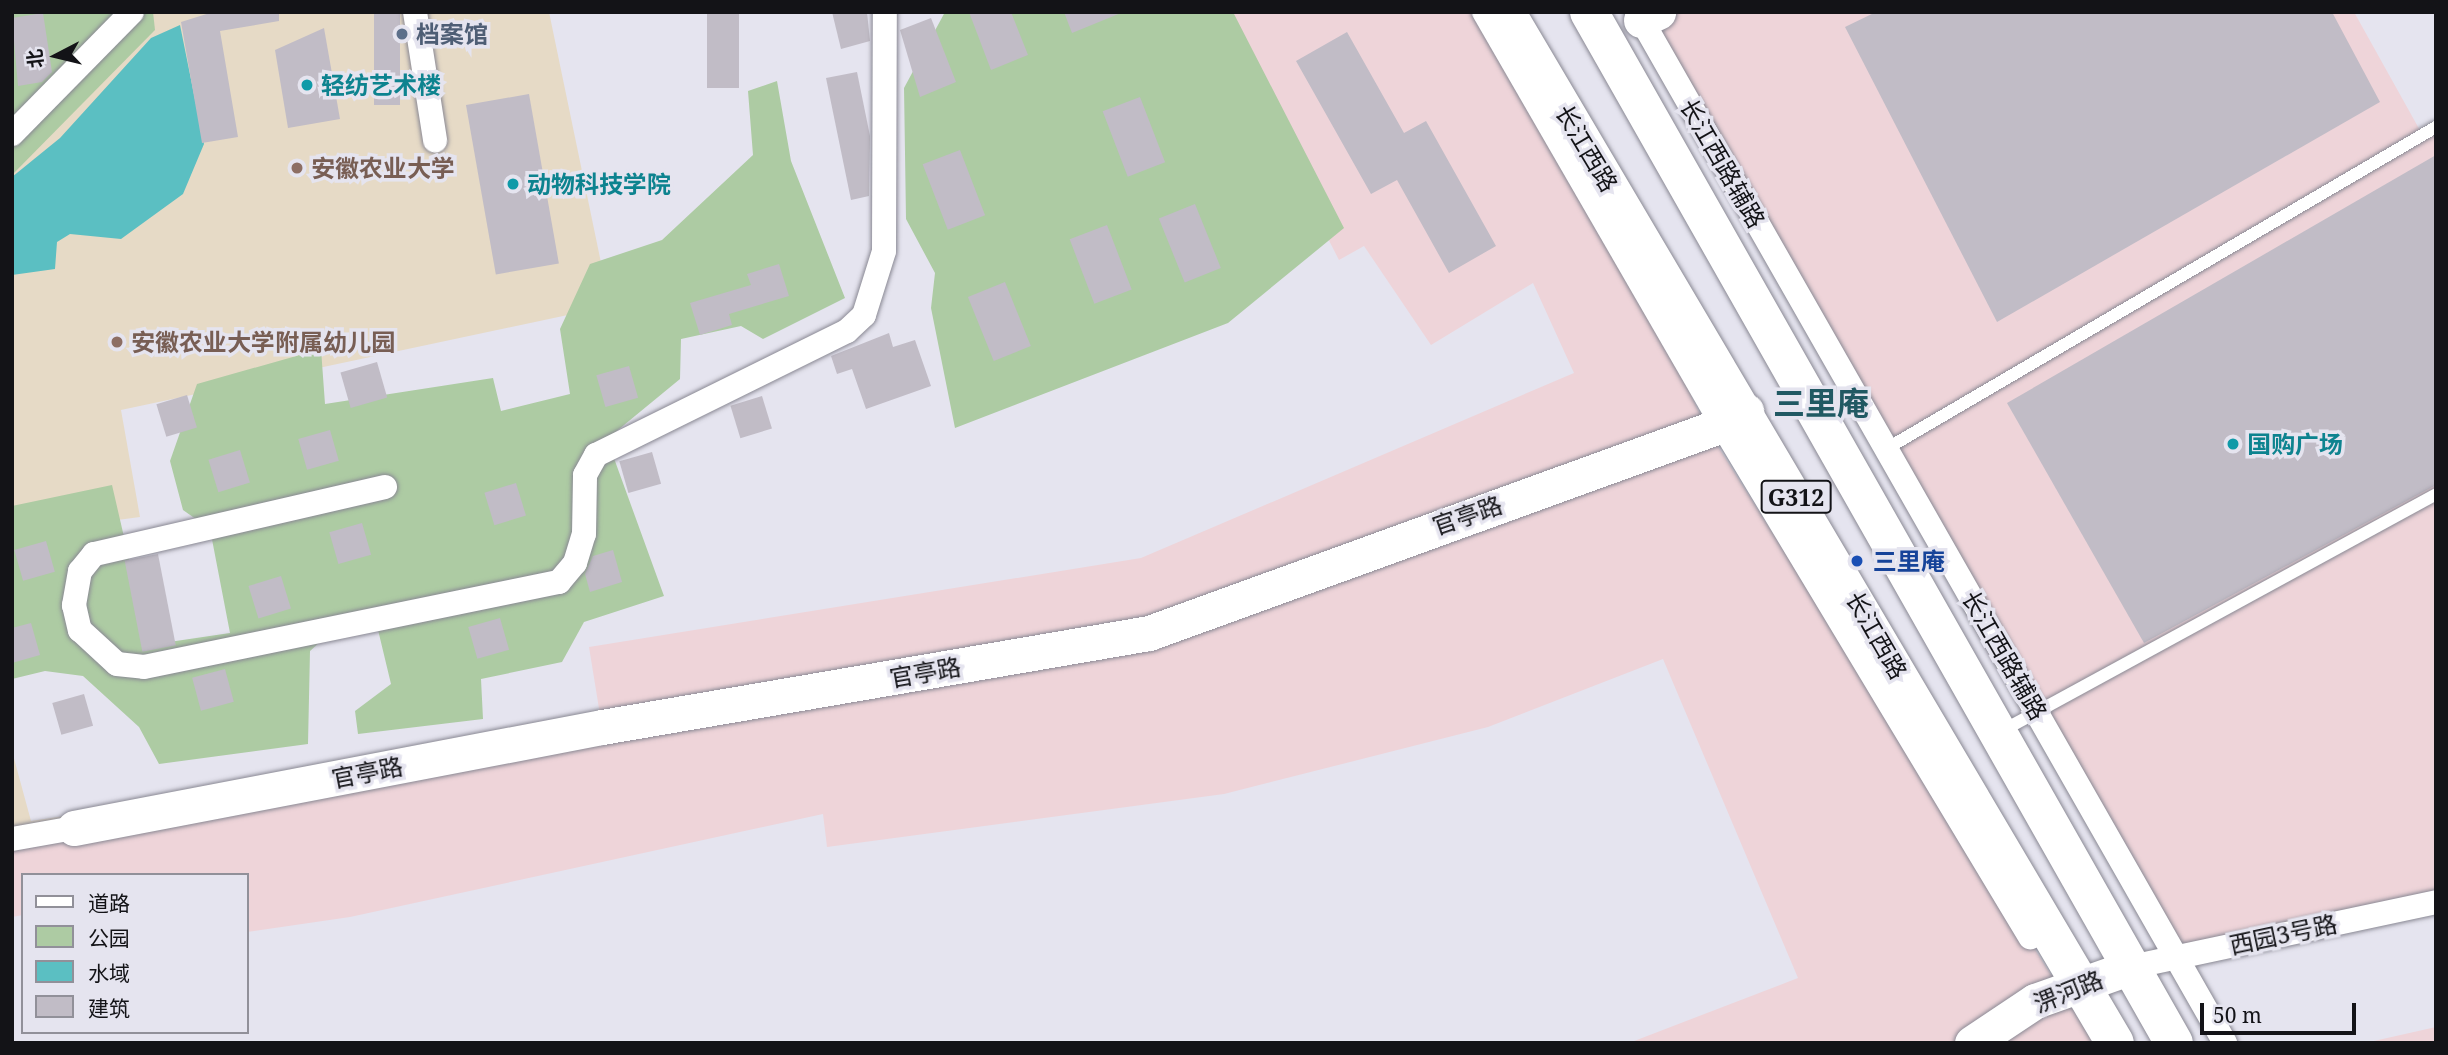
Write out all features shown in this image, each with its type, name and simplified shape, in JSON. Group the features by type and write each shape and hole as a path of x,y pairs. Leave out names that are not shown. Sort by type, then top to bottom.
{"highway":[{"name":"长江西路","path":"1506,12 1734,418 2071,988 2115,1043"},
{"name":"G312","path":"1589,12 2000,732 2174,1043"}],"street":[{"path":"12,134 132,12"},
{"path":"415,12 435,140"},
{"path":"385,487 93,554 80,571 74,605 80,630 117,664 144,667 559,582 575,563 584,534 585,475 596,455 847,331 863,315 884,251 885,12"},
{"path":"1485,12 1734,418"},
{"name":"长江西路辅路","path":"1645,15 1886,449 2038,711 2225,1043"},
{"name":"官亭路","path":"74,828 602,727 1149,634 1734,418"},
{"path":"12,839 74,828"},
{"name":"西园3号路","path":"2131,967 2436,902"},
{"name":"淠河路","path":"1972,1043 2035,1001 2131,967"},
{"path":"2071,988 2094,1043"}],"lane":[{"path":"1886,449 2436,127"},
{"path":"2000,732 2436,494"}],"shaded area":[{"name":"安徽农业大学","path":"12,12 549,12 610,306 121,410 140,517 12,534"},
{"path":"1212,12 1483,12 1660,330 1707,429 2094,1043 1629,1043 1798,978 1663,659 1488,727 1224,794 827,847 823,814 350,917 248,932 248,873 21,873 21,915 12,917 12,799 27,836 602,727 589,647 1141,558 1574,373 1533,283 1431,345 1364,246 1339,260"},
{"path":"1658,12 2354,12 2422,134 2436,127 2436,902 2177,957 1641,20"},
{"path":"12,751 31,821 71,815 12,839"},
{"path":"2436,1027 2436,1043 2365,1043"}],"green space":[{"path":"12,12 153,12 155,30 12,175"},
{"path":"945,12 1233,12 1344,228 1228,323 955,428 931,308 935,273 906,219 904,88"},
{"path":"777,81 791,161 845,298 763,339 741,326 681,339 680,379 607,439 664,596 584,622 562,662 481,679 483,719 358,734 355,711 391,684 373,609 349,616 310,651 308,744 159,764 139,727 83,676 45,671 12,679 12,506 112,485 149,645 230,633 210,529 183,510 170,461 197,384 321,349 325,404 493,378 501,411 570,394 560,329 590,264 662,240 753,155 748,91"}],"water":[{"path":"180,25 204,144 183,194 121,239 70,234 57,242 55,269 12,275 12,177 60,138 151,38"}],"building":[{"path":"213,12 279,12 279,21 220,31 238,137 202,143 181,22"},
{"path":"374,12 400,12 400,105 374,105"},
{"path":"707,12 739,12 739,88 707,88"},
{"path":"832,12 867,12 870,41 841,49"},
{"path":"969,12 1011,12 1028,55 991,70"},
{"path":"1064,12 1121,12 1121,13 1072,33"},
{"path":"1876,12 2332,12 2380,102 1997,322 1845,27"},
{"path":"43,13 52,72 42,82 18,86 12,18"},
{"path":"931,18 956,82 920,97 900,30"},
{"path":"324,28 340,119 288,128 275,50"},
{"path":"1347,32 1404,133 1426,121 1496,246 1449,273 1397,180 1371,194 1296,61"},
{"path":"857,72 870,136 869,196 851,200 826,78"},
{"name":"动物科技学院","path":"529,94 559,263 496,275 466,105"},
{"path":"1140,97 1165,162 1128,177 1103,111"},
{"path":"960,150 985,215 948,230 923,164"},
{"name":"国购广场","path":"2436,155 2436,485 2144,643 2007,403"},
{"path":"1195,204 1221,268 1185,283 1159,219"},
{"path":"1107,225 1132,289 1094,304 1070,239"},
{"path":"779,264 789,296 729,314 732,325 700,335 690,303 751,285 747,274"},
{"path":"1005,282 1031,346 994,361 968,297"},
{"path":"889,333 893,347 915,340 931,386 866,409 852,369 837,374 831,356"},
{"path":"377,362 387,398 351,408 340,372"},
{"path":"629,366 638,398 605,407 596,375"},
{"path":"187,395 197,428 166,437 156,404"},
{"path":"762,396 772,429 740,438 730,406"},
{"path":"330,430 339,461 307,470 298,439"},
{"path":"240,450 250,483 218,492 208,460"},
{"path":"652,452 661,484 628,493 619,461"},
{"path":"516,483 526,516 494,525 484,493"},
{"path":"362,523 371,555 338,564 329,532"},
{"path":"46,541 55,572 23,581 14,550"},
{"path":"613,550 622,582 590,592 585,574 593,556"},
{"path":"158,554 176,645 142,652 125,560"},
{"path":"281,576 291,609 258,618 248,586"},
{"path":"500,618 509,650 477,659 468,627"},
{"path":"31,623 40,655 12,663 12,628"},
{"path":"225,669 234,702 201,711 192,678"},
{"path":"84,694 93,726 61,735 52,703"}],"place":[{"name":"档案馆","path":"402,34"},
{"name":"轻纺艺术楼","path":"307,85"},
{"name":"安徽农业大学","path":"297,168"},
{"name":"动物科技学院","path":"513,184"},
{"name":"安徽农业大学附属幼儿园","path":"117,342"},
{"name":"国购广场","path":"2233,444"},
{"name":"三里庵","path":"1857,561"}],"district":[{"name":"三里庵","path":"1821,403"}]}
